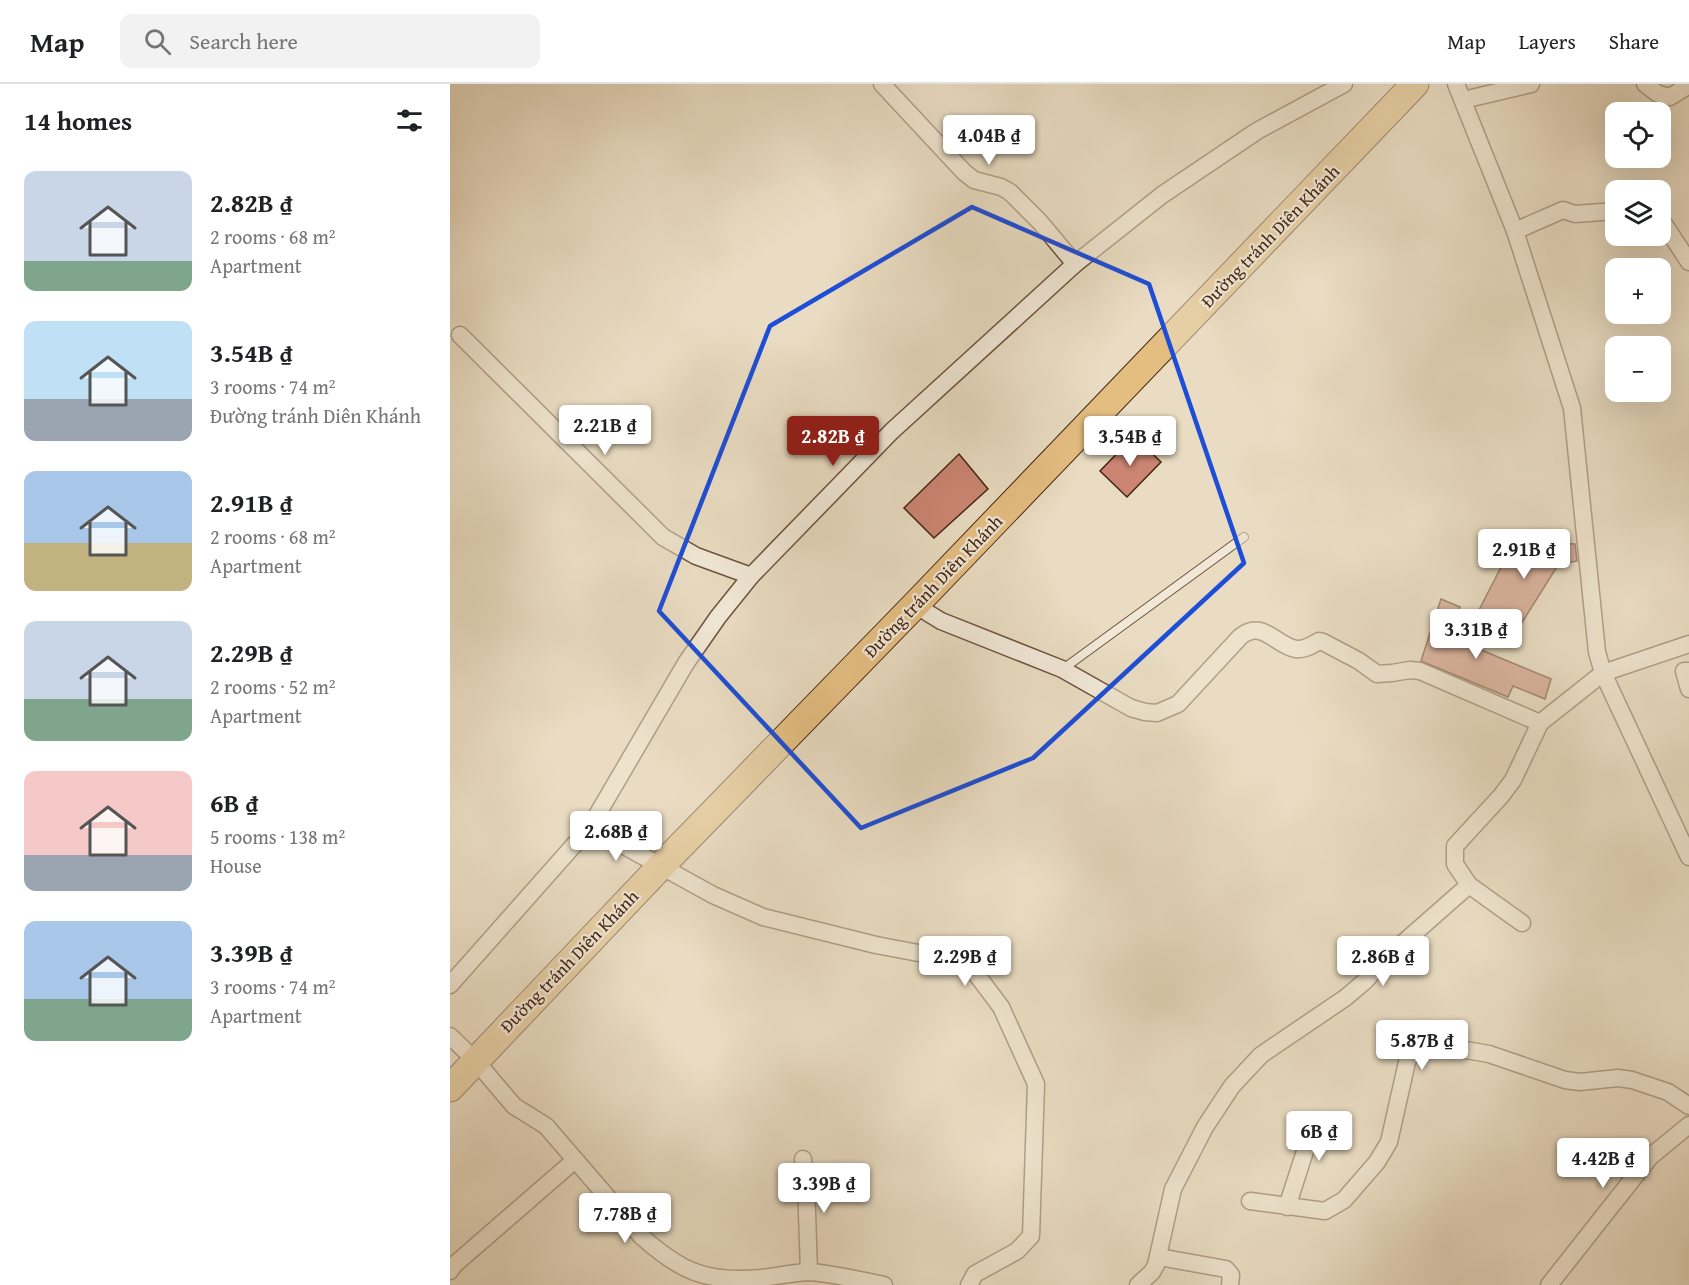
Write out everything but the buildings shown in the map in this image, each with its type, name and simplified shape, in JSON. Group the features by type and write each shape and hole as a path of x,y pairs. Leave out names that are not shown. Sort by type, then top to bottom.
{"highway":[{"name":"Đường tránh Diên Khánh","path":"450,1088 1415,84"}],"street":[{"path":"882,84 964,172 974,180 1001,187 1010,192 1040,222 1075,264"},
{"path":"450,985 590,827 686,663 751,576 892,430 1075,264 1162,195 1257,131 1344,84"},
{"path":"1456,84 1515,231 1572,408 1597,652 1603,673 1689,856"},
{"path":"1463,100 1531,84"},
{"path":"1645,84 1658,94 1670,97 1688,84"},
{"path":"1515,231 1563,210 1575,214 1605,212"},
{"path":"1671,235 1689,262"},
{"path":"460,334 663,537 696,556 751,576"},
{"path":"915,605 940,621 1062,669 1131,708 1145,712 1157,713 1178,704 1240,638 1253,630 1295,649 1309,647 1319,641 1323,642 1359,661 1377,674 1420,671 1540,723"},
{"path":"1522,923 1468,885 1455,864 1455,846 1513,780 1540,723 1603,673 1689,644"},
{"path":"1689,671 1684,671 1689,689"},
{"path":"590,827 713,895 763,917 876,945 950,959 971,967 1001,1007 1036,1084 1031,1236 1017,1251 975,1275 969,1285"},
{"path":"1138,1285 1152,1272 1159,1257 1173,1189 1205,1127 1232,1086 1260,1055 1345,998 1364,982 1386,958 1468,885"},
{"path":"450,1036 475,1060 514,1106 546,1126 641,1236 656,1250 685,1269 716,1278 760,1278 808,1272 884,1285"},
{"path":"1250,1201 1324,1211 1344,1200 1377,1162 1389,1142 1407,1062 1410,1055 1421,1047 1430,1046 1489,1054 1565,1080 1580,1082 1605,1078 1632,1080 1668,1092 1689,1106"},
{"path":"1550,1285 1650,1156 1689,1125"},
{"path":"1287,1207 1308,1142 1299,1129"},
{"path":"803,1159 806,1183 808,1272"},
{"path":"450,1271 454,1265 575,1160"},
{"path":"1159,1257 1226,1269 1231,1275 1230,1285"}],"lane":[{"path":"1062,669 1244,537"}],"highlighted area":[{"path":"972,207 1149,284 1244,563 1033,758 861,828 659,611 770,326"}]}
